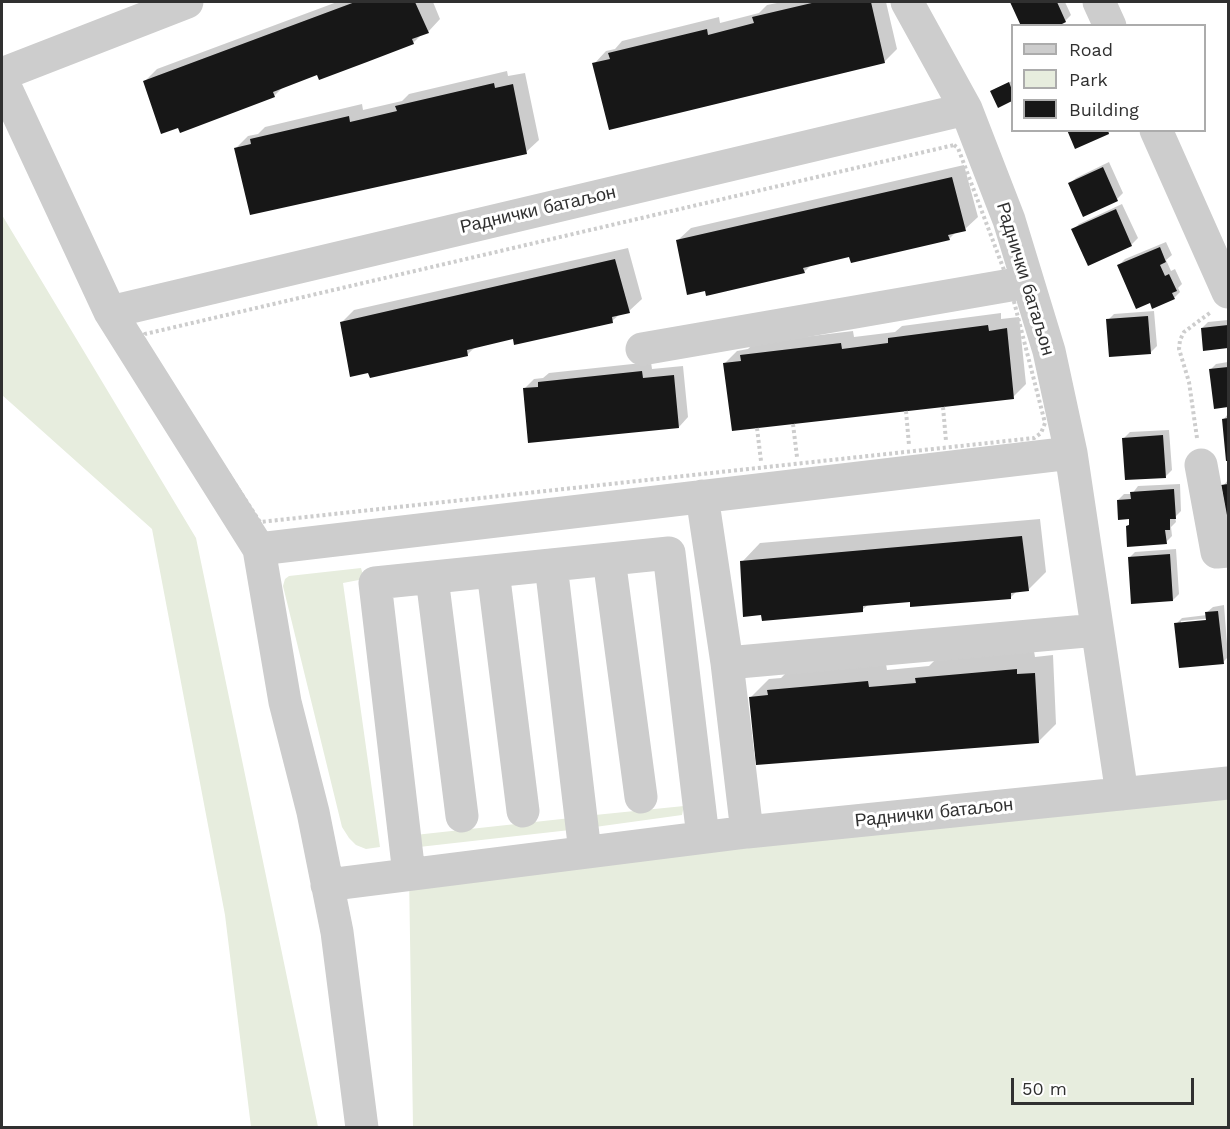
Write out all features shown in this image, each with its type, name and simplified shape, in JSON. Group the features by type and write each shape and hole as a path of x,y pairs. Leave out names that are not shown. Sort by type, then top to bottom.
{"street":[{"path":"2,74 187,2"},
{"name":"Раднички батаљон","path":"908,2 966,109 1009,220 1049,351 1071,453 1122,794"},
{"path":"1099,2 1109,24"},
{"path":"2,80 110,312 259,549 285,702 313,812 337,932 362,1128"},
{"name":"Раднички батаљон","path":"110,312 966,109"},
{"path":"1157,132 1224,299"},
{"path":"642,348 1028,282"},
{"path":"259,549 1071,453"},
{"path":"1201,465 1217,552 1228,552"},
{"path":"702,496 727,663 747,832"},
{"path":"409,874 375,583 669,553 703,837"},
{"path":"609,559 641,797"},
{"path":"550,565 585,852"},
{"path":"493,571 523,811"},
{"path":"432,578 462,816"},
{"path":"727,663 1097,630"},
{"name":"Раднички батаљон","path":"327,885 747,832 1228,783"}],"path":[{"path":"1201,465 1189,382 1179,349 1179,340 1184,332 1224,299"},
{"path":"942,407 947,448"},
{"path":"906,411 910,452"},
{"path":"793,424 798,464"},
{"path":"757,428 762,468"}],"green space":[{"path":"2,215 196,538 318,1127 251,1127 225,915 152,529 2,395"},
{"path":"361,568 364,579 343,583 380,847 366,849 356,845 342,827 283,586 285,579 289,576"},
{"path":"1228,783 1228,1127 413,1127 409,874"},
{"path":"684,806 682,815 595,827 595,815"},
{"path":"571,818 570,830 419,847 415,835"}],"building":[{"path":"355,2 415,2 429,33 412,39 414,44 319,80 317,75 273,92 275,97 180,133 178,128 161,134 143,81"},
{"path":"816,2 871,2 885,63 609,130 592,63 610,59 608,53 707,29 708,35 754,23 752,17"},
{"path":"1010,2 1057,2 1066,22 1062,24 1020,24"},
{"path":"1009,82 1011,102 998,108 990,91"},
{"path":"494,83 495,88 513,84 527,154 250,215 234,148 251,144 250,139 349,116 350,122 397,111 395,106"},
{"path":"1068,132 1108,132 1109,134 1075,149"},
{"path":"1103,167 1118,201 1083,217 1068,183"},
{"path":"952,177 966,231 948,235 950,240 851,263 849,257 803,268 805,273 706,296 705,291 687,295 676,240"},
{"path":"1116,209 1132,246 1088,266 1071,229"},
{"path":"1160,247 1166,262 1160,265 1165,276 1169,274 1177,291 1172,293 1175,299 1152,309 1150,303 1136,309 1117,265"},
{"path":"615,259 630,313 612,317 613,323 514,345 513,339 467,350 468,356 370,378 368,373 350,377 340,322"},
{"path":"1148,316 1151,354 1109,357 1106,319"},
{"path":"988,325 989,331 1007,328 1014,399 732,431 723,363 741,361 740,355 841,343 842,349 888,343 888,338"},
{"path":"1228,325 1228,348 1203,351 1201,328"},
{"path":"1228,367 1228,407 1214,409 1209,369"},
{"path":"642,371 643,378 674,375 679,428 528,443 523,388 538,387 538,382"},
{"path":"1228,418 1228,461 1226,461 1222,419"},
{"path":"1163,435 1166,478 1125,480 1122,438"},
{"path":"1228,484 1228,525 1221,485"},
{"path":"1174,489 1176,519 1170,519 1170,530 1165,530 1167,544 1127,547 1126,526 1129,525 1129,519 1118,520 1117,500 1131,499 1130,492"},
{"path":"1022,536 1029,591 1011,593 1011,599 910,607 910,602 863,606 863,612 762,621 761,615 743,617 740,561"},
{"path":"1170,554 1173,601 1131,604 1128,557"},
{"path":"1218,611 1224,664 1179,668 1174,623 1206,620 1205,612"},
{"path":"1017,669 1017,674 1035,673 1039,743 756,765 749,697 768,695 767,690 868,681 869,687 916,683 915,678"}]}
